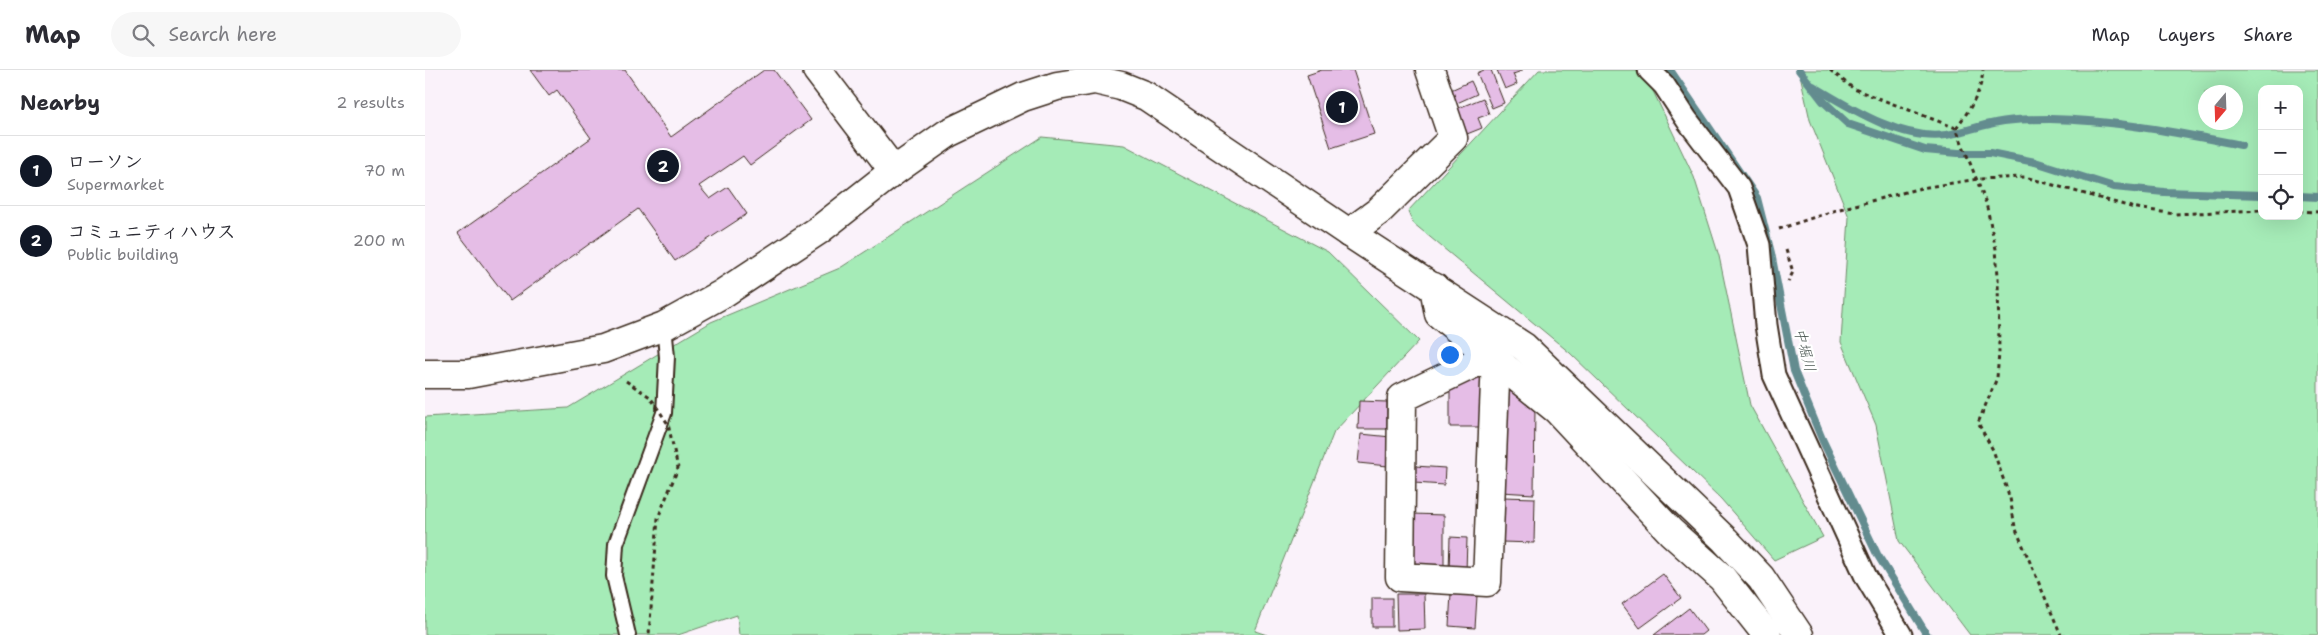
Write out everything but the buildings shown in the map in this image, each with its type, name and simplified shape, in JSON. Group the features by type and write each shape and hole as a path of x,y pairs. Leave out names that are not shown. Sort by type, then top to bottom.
{"street":[{"path":"817,70 894,171"},
{"path":"1649,70 1664,85 1687,120 1739,188 1756,237 1774,375 1866,577 1901,635"},
{"path":"1349,233 1379,211 1453,138 1435,72"},
{"path":"425,374 468,374 603,349 664,326 722,294 819,230 894,171 948,133 1023,97 1057,86 1095,80 1121,86 1146,96 1349,233 1524,347 1731,546 1761,578 1799,635"},
{"path":"1434,287 1439,314 1557,410 1671,532 1722,578 1767,635"},
{"path":"1494,357 1487,582 1400,578 1402,398 1494,357"}],"lane":[{"path":"628,635 614,576 616,544 664,413 667,357 664,326"}],"path":[{"path":"1830,70 1854,89 1956,128 1978,178 1986,203 1996,249 1999,353 1997,378 1978,423 1993,450 2010,498 2015,527 2061,635"},
{"path":"1956,128 1976,101 1982,83 1983,70"},
{"path":"1756,237 1836,210 1921,188 1978,178 2025,177 2131,208 2174,214 2258,210"},
{"path":"2303,211 2318,212"},
{"path":"625,381 650,397 668,424 678,468 658,518 649,635"}],"green space":[{"path":"1539,70 1643,70 1694,177 1719,256 1750,405 1823,537 1774,560 1721,499 1570,353 1413,223 1408,211"},
{"path":"1799,70 2318,70 2318,635 1970,635 1899,541 1876,425 1841,342 1849,217 1810,120"},
{"path":"1042,137 1124,145 1328,252 1419,341 1334,432 1255,631 1267,635 739,635 737,615 678,635 425,635 425,417 568,408 711,322 840,268"}],"waterway":[{"name":"中堀川","path":"1670,70 1757,198 1771,253 1794,371 1822,439 1877,554 1927,635"},
{"path":"1799,70 1823,101 1848,124 1925,150 1990,153 2035,162 2114,187 2164,192 2258,195"},
{"path":"1813,86 1876,121 1911,133 1929,136 1952,134 2005,121 2050,119 2122,125 2241,145"},
{"path":"2303,196 2318,197"}],"place":[{"name":"ローソン","path":"1342,107"},
{"name":"コミュニティハウス","path":"663,166"}]}
